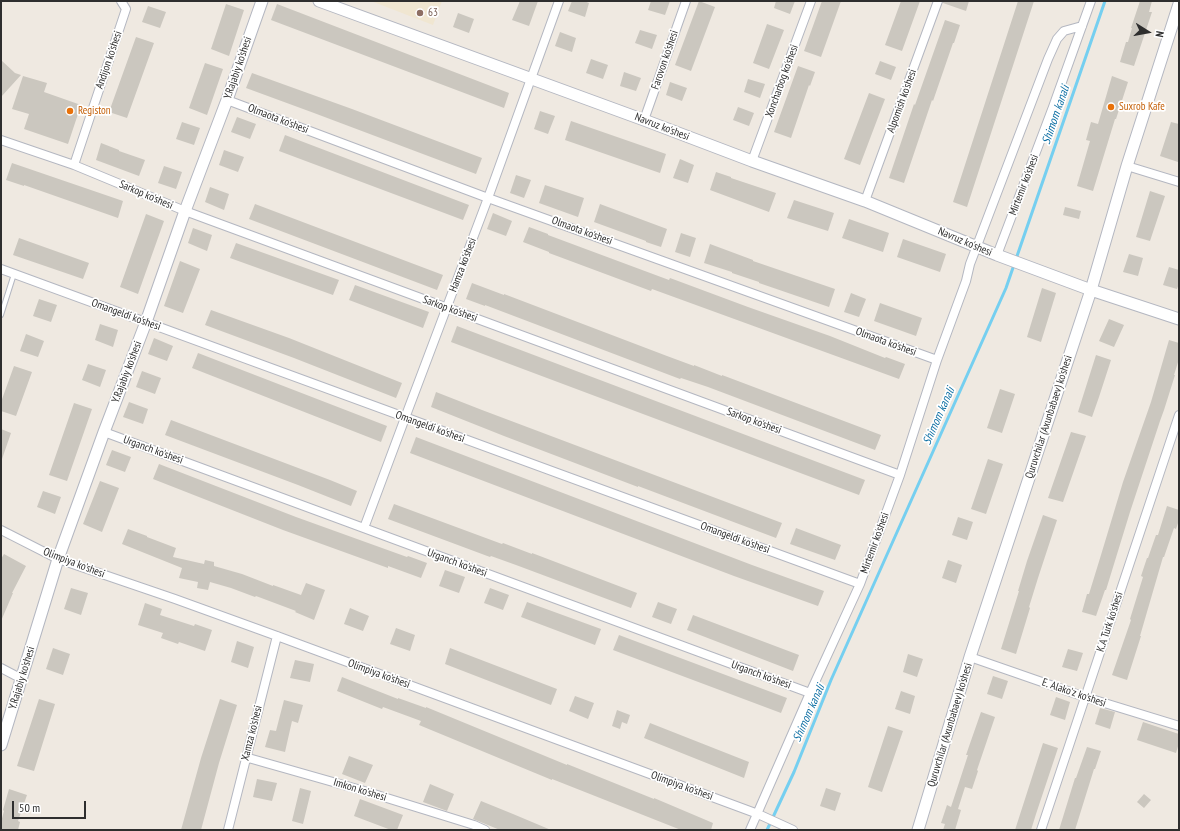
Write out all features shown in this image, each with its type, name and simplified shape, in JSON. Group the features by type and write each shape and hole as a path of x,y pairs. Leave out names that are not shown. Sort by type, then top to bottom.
{"street":[{"name":"Andijon ko'shesi","path":"74,165 126,9 122,1"},
{"name":"Y.Rajabiy ko'shesi","path":"1,746 58,559 146,322 262,1"},
{"name":"Navruz ko'shesi","path":"319,1 752,161 865,201 1019,264 1091,290"},
{"name":"Hamza ko'shesi","path":"364,528 488,198 559,1"},
{"name":"Farovon ko'shesi","path":"644,120 686,1"},
{"name":"Xoncharbog ko'shesi","path":"752,161 811,1"},
{"name":"Alpomish ko'shesi","path":"865,201 938,1"},
{"name":"Mirtemir ko'shesi","path":"1000,256 1091,1"},
{"name":"Quruvchilar (Axunbabaev) ko'shesi","path":"918,830 970,657 1091,290 1127,166 1179,4"},
{"name":"Mirtemir ko'shesi","path":"750,830 860,584 900,475 966,281 970,264 1048,59 1057,39 1064,31 1082,26"},
{"name":"Olmaota ko'shesi","path":"227,100 488,198 938,360"},
{"name":"Sarkop ko'shesi","path":"1,140 74,165 185,211 900,475"},
{"path":"1127,166 1179,182"},
{"name":"Omangeldi ko'shesi","path":"1,269 860,584"},
{"path":"1091,290 1179,319"},
{"name":"K.A Turk ko'shesi","path":"1041,830 1179,415"},
{"name":"Urganch ko'shesi","path":"104,432 810,693"},
{"name":"Olimpiya ko'shesi","path":"1,530 58,559 277,636 758,814 790,829"},
{"name":"Xamza ko'shesi","path":"228,830 277,636"},
{"name":"E. Alako'z ko'shesi","path":"970,657 1086,697 1179,726"},
{"path":"1,668 22,678"},
{"name":"Imkon ko'shesi","path":"246,757 361,790 472,828 485,830"}],"lane":[{"path":"1,315 14,274"}],"shaded area":[{"name":"63","path":"371,1 442,1 433,25"}],"building":[{"path":"520,1 538,1 529,26 512,20"},
{"path":"572,1 584,1 589,3 585,17 568,11"},
{"path":"651,1 670,1 665,15 648,10"},
{"path":"699,1 715,7 691,71 675,65"},
{"path":"776,1 795,1 790,14 774,8"},
{"path":"822,1 841,1 821,57 804,51"},
{"path":"901,1 920,1 902,51 885,45"},
{"path":"943,1 969,1 966,11 943,3"},
{"path":"1018,1 1034,1 967,207 953,202"},
{"path":"1140,1 1152,1 1149,12 1152,12 1134,66 1120,62 1126,42 1128,42"},
{"path":"226,4 244,10 229,56 211,49"},
{"path":"277,4 509,93 504,108 271,20"},
{"path":"148,6 166,12 160,28 142,22"},
{"path":"458,13 474,19 469,33 453,27"},
{"path":"945,20 960,25 933,101 932,100 904,183 889,178"},
{"path":"767,24 784,30 769,69 753,63"},
{"path":"640,30 657,35 652,49 635,43"},
{"path":"560,32 576,38 572,52 555,46"},
{"path":"136,37 154,43 127,118 109,112"},
{"path":"591,59 608,65 603,79 586,73"},
{"path":"1,60 15,73 21,75 1,97"},
{"path":"880,61 896,67 891,80 875,74"},
{"path":"205,63 223,69 207,115 189,108"},
{"path":"798,66 815,72 791,138 774,132"},
{"path":"624,72 641,78 636,91 620,86"},
{"path":"252,73 482,158 476,174 246,88"},
{"path":"23,76 47,83 44,92 81,105 68,144 24,129 29,114 12,109"},
{"path":"1112,76 1128,82 1093,191 1077,186 1090,141 1086,140 1091,122 1098,124"},
{"path":"748,79 765,84 760,98 744,92"},
{"path":"670,82 687,88 682,101 666,95"},
{"path":"869,93 885,99 860,165 844,159"},
{"path":"738,107 754,113 749,126 733,120"},
{"path":"540,111 555,116 548,134 534,129"},
{"path":"237,117 256,124 250,139 231,132"},
{"path":"571,121 666,154 660,173 565,140"},
{"path":"182,122 200,128 194,145 176,139"},
{"path":"1171,122 1179,124 1178,162 1160,156"},
{"path":"285,135 469,205 463,220 279,151"},
{"path":"101,143 145,160 139,176 96,160"},
{"path":"224,150 244,157 238,172 219,165"},
{"path":"680,159 694,165 688,183 673,178"},
{"path":"12,163 123,201 118,218 6,180"},
{"path":"164,166 182,172 176,189 158,183"},
{"path":"716,172 776,193 769,212 710,190"},
{"path":"516,175 531,180 524,198 510,193"},
{"path":"545,185 584,198 578,217 539,203"},
{"path":"210,187 229,194 224,210 205,202"},
{"path":"1150,191 1165,196 1150,241 1136,237"},
{"path":"794,200 834,213 828,231 787,218"},
{"path":"255,204 443,275 437,290 249,219"},
{"path":"600,204 667,229 661,247 594,222"},
{"path":"1065,207 1081,211 1079,219 1063,215"},
{"path":"493,213 512,221 506,236 487,229"},
{"path":"146,214 164,221 138,294 120,287"},
{"path":"849,219 889,233 883,252 842,238"},
{"path":"529,227 669,280 670,278 830,336 885,358 886,357 905,364 899,379 652,289 651,291 523,242"},
{"path":"193,228 212,235 207,251 188,243"},
{"path":"681,233 696,238 690,257 675,252"},
{"path":"19,238 89,263 83,279 13,255"},
{"path":"903,239 946,254 940,272 897,257"},
{"path":"236,243 339,280 333,295 230,258"},
{"path":"710,244 753,261 835,289 829,307 704,263"},
{"path":"1129,254 1143,258 1138,276 1123,272"},
{"path":"180,261 200,269 183,313 164,306"},
{"path":"1169,267 1179,270 1179,284 1177,289 1163,285"},
{"path":"472,283 881,435 875,450 708,387 681,378 680,379 466,299"},
{"path":"355,285 429,312 423,328 349,300"},
{"path":"1042,288 1056,293 1041,342 1027,337"},
{"path":"851,293 866,299 859,317 844,312"},
{"path":"39,299 57,305 51,322 33,316"},
{"path":"880,303 922,318 916,336 874,321"},
{"path":"211,310 289,338 402,383 396,398 205,325"},
{"path":"1109,319 1124,325 1114,347 1099,341"},
{"path":"100,324 118,330 113,347 95,340"},
{"path":"457,326 865,480 859,495 451,342"},
{"path":"26,334 44,341 38,357 20,351"},
{"path":"154,338 173,346 167,361 148,354"},
{"path":"1169,340 1179,343 1179,359 1164,410 1106,590 1096,616 1082,612 1087,594 1089,594 1123,482 1151,402"},
{"path":"198,353 387,426 381,442 192,368"},
{"path":"1096,355 1111,360 1092,417 1078,412"},
{"path":"88,364 106,370 100,387 82,380"},
{"path":"14,366 32,372 16,416 1,411 1,402"},
{"path":"142,371 161,378 155,394 136,387"},
{"path":"1000,389 1015,394 1002,433 987,428"},
{"path":"436,392 782,523 776,538 638,487 431,407"},
{"path":"129,402 148,409 143,424 123,417"},
{"path":"74,403 92,409 67,481 49,475"},
{"path":"171,420 357,491 351,506 165,435"},
{"path":"1,429 11,433 2,459 1,459"},
{"path":"1071,432 1086,436 1063,502 1048,498"},
{"path":"416,437 824,591 818,606 734,576 410,453"},
{"path":"112,450 131,457 125,472 106,465"},
{"path":"988,459 1003,464 986,514 971,509"},
{"path":"159,464 296,517 427,563 421,578 388,566 388,568 283,530 153,479"},
{"path":"100,481 119,488 102,532 83,524"},
{"path":"43,491 61,497 55,514 37,507"},
{"path":"394,504 502,544 503,543 532,553 637,593 631,608 388,519"},
{"path":"1167,506 1179,510 1179,520 1176,529 1174,528 1163,557 1127,680 1112,675 1131,620 1130,619 1143,577 1141,576 1156,535 1158,535"},
{"path":"1043,515 1057,520 1029,607 1030,608 1016,654 1001,649 1027,561"},
{"path":"958,517 973,522 967,540 952,535"},
{"path":"796,528 841,545 835,560 790,544"},
{"path":"128,529 176,548 173,557 204,564 205,560 214,562 214,566 242,574 301,595 306,583 325,590 314,620 295,612 296,611 256,596 255,597 210,582 208,590 197,588 198,582 179,578 182,568 122,544"},
{"path":"4,554 26,566 12,593 1,621 1,559"},
{"path":"948,560 962,565 956,583 942,578"},
{"path":"445,570 465,577 459,593 439,586"},
{"path":"71,588 88,593 81,615 64,609"},
{"path":"490,588 509,595 503,610 484,603"},
{"path":"527,602 601,629 595,645 521,617"},
{"path":"658,602 677,609 671,624 652,617"},
{"path":"145,603 162,609 160,615 212,630 205,651 179,642 178,644 161,638 163,633 138,625"},
{"path":"350,608 369,616 363,631 344,624"},
{"path":"693,615 799,655 793,671 687,630"},
{"path":"396,628 415,635 410,651 390,644"},
{"path":"619,635 787,698 781,713 613,650"},
{"path":"237,641 254,647 248,668 231,662"},
{"path":"53,648 70,654 63,675 46,669"},
{"path":"450,648 557,689 551,705 445,664"},
{"path":"1068,649 1083,653 1077,671 1062,667"},
{"path":"908,654 923,659 917,677 903,672"},
{"path":"295,660 314,664 310,682 290,678"},
{"path":"993,676 1008,681 1002,699 987,694"},
{"path":"342,677 398,699 426,707 567,765 654,798 713,823 711,830 681,830 552,780 419,725 421,721 383,707 382,709 337,691"},
{"path":"901,691 915,696 910,714 895,709"},
{"path":"575,696 594,703 588,719 569,711"},
{"path":"1056,697 1070,702 1065,720 1050,715"},
{"path":"39,699 55,704 34,771 17,766"},
{"path":"220,699 237,705 219,763 201,830 181,830 201,758"},
{"path":"284,700 303,705 298,723 292,721 285,752 265,747 270,730 276,731"},
{"path":"1100,708 1115,712 1110,729 1095,724"},
{"path":"617,710 630,715 627,724 622,722 620,729 612,726"},
{"path":"981,712 995,717 977,770 978,771 972,789 965,787 958,809 961,810 955,830 943,830 945,824 941,823 947,805 951,807 968,755 966,755"},
{"path":"1143,722 1179,734 1179,743 1176,753 1137,740"},
{"path":"650,723 749,762 744,778 644,738"},
{"path":"888,726 903,731 882,792 868,787"},
{"path":"1043,743 1058,748 1031,830 1015,830"},
{"path":"1087,747 1101,751 1075,830 1059,830 1075,778"},
{"path":"349,756 373,765 365,783 342,774"},
{"path":"257,779 277,783 272,801 253,797"},
{"path":"430,784 454,794 447,811 423,802"},
{"path":"300,788 311,791 303,824 292,821"},
{"path":"826,788 841,793 835,811 820,806"},
{"path":"9,789 27,795 18,821 20,822 18,830 1,830 3,810"},
{"path":"1144,794 1151,800 1144,808 1137,802"},
{"path":"360,799 403,815 397,830 391,830 354,816"},
{"path":"481,801 551,830 500,830 473,819"}],"waterway":[{"name":"Shimom kanali","path":"767,830 794,772 831,680 1006,288 1105,1"}],"place":[{"name":"63","path":"420,13"},
{"name":"Suxrob Kafe","path":"1111,107"},
{"name":"Registon","path":"70,111"}]}
